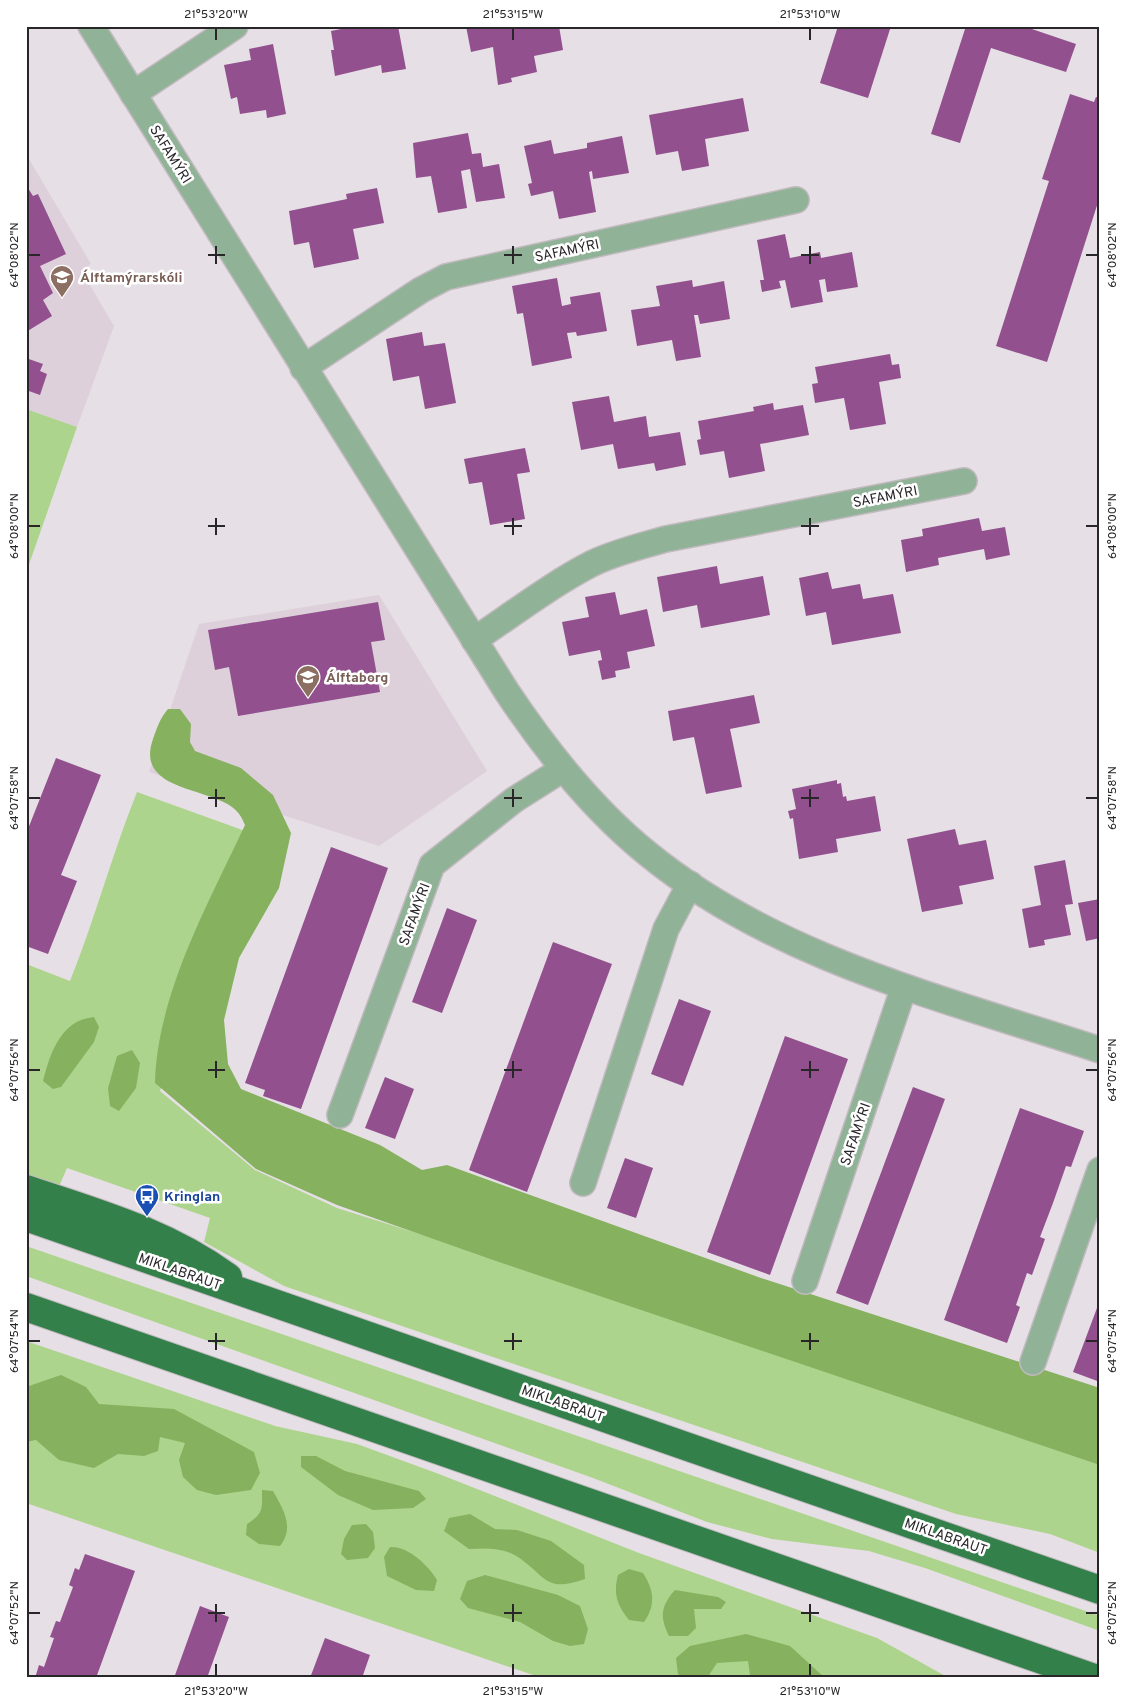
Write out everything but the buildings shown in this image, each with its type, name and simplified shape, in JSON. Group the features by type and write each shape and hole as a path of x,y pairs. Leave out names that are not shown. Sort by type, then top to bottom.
{"highway":[{"path":"26,1189 163,1238 205,1260 256,1297"},
{"name":"MIKLABRAUT","path":"26,1217 1100,1590"},
{"path":"26,1307 1094,1678"},
{"path":"1067,1578 1100,1580"},
{"path":"1028,1655 1062,1678"}],"street":[{"name":"SAFAMÝRI","path":"91,26 303,368 534,732 563,769 608,818 648,855 690,884 773,932 835,960 904,987 1100,1050"},
{"path":"133,94 235,26"},
{"name":"SAFAMÝRI","path":"303,368 422,290 446,277 796,200"},
{"name":"SAFAMÝRI","path":"474,640 565,580 593,564 622,552 666,539 964,481"},
{"name":"SAFAMÝRI","path":"340,1115 432,865 514,800 563,769"},
{"path":"582,1183 666,930 690,884"},
{"name":"SAFAMÝRI","path":"805,1281 904,987"},
{"path":"1033,1362 1100,1170"}],"shaded area":[{"name":"Álftamýrarskóli","path":"26,154 91,264 81,270 114,326 77,427 26,409"},
{"name":"Álftaborg","path":"379,595 487,771 379,846 149,772 199,624"}],"green space":[{"path":"26,409 77,427 26,573"},
{"path":"168,709 180,709 191,724 190,742 195,751 241,768 273,795 291,833 279,888 239,958 224,1020 228,1064 241,1089 380,1145 422,1170 447,1165 761,1278 1100,1388 1100,1465 496,1261 337,1205 256,1169 155,1083 158,1050 175,984 201,918 245,825 240,815 232,807 220,800 176,785 163,778 154,768 150,756 153,739"},
{"path":"137,792 248,832 160,1091 255,1170 337,1208 458,1246 1100,1430 1100,1553 1050,1534 956,1514 284,1286 204,1242 210,1218 67,1168 57,1191 26,1180 26,964 70,981"},
{"path":"94,1017 99,1027 94,1042 61,1087 53,1089 43,1081 49,1060 59,1040 73,1024 83,1019"},
{"path":"132,1050 140,1063 136,1088 119,1111 110,1106 108,1088 117,1056"},
{"path":"26,1246 1100,1616 1100,1631 925,1568 869,1551 772,1539 707,1522 593,1478 26,1276"},
{"path":"26,1341 275,1426 357,1444 439,1474 639,1553 877,1638 949,1678 542,1678 26,1503"},
{"path":"61,1375 86,1387 99,1404 174,1409 254,1452 260,1473 251,1490 216,1495 197,1490 183,1477 179,1460 185,1443 160,1437 158,1451 144,1456 118,1454 94,1468 59,1460 36,1440 26,1442 26,1387"},
{"path":"301,1456 316,1456 345,1471 419,1491 426,1499 413,1508 373,1510 338,1495 301,1467"},
{"path":"262,1490 273,1491 284,1511 287,1532 280,1546 259,1544 246,1535 247,1524 257,1517 261,1510"},
{"path":"470,1514 495,1529 517,1530 551,1541 584,1565 585,1579 562,1584 547,1581 528,1564 506,1551 481,1548 469,1549 444,1531 449,1518"},
{"path":"366,1524 373,1532 375,1548 368,1558 347,1560 341,1554 344,1539 352,1525"},
{"path":"390,1547 410,1553 428,1568 437,1580 434,1591 416,1590 387,1576 384,1557"},
{"path":"629,1569 643,1573 651,1591 652,1604 644,1622 629,1620 617,1599 618,1575"},
{"path":"485,1575 558,1595 580,1606 588,1629 584,1644 570,1646 553,1641 520,1622 468,1608 460,1599 467,1581"},
{"path":"675,1590 718,1597 726,1602 721,1609 694,1609 696,1628 688,1636 669,1636 664,1623 663,1612 666,1602"},
{"path":"746,1634 790,1646 825,1678 755,1678 750,1675 748,1661 717,1663 707,1678 683,1678 678,1674 676,1658 690,1646"}],"place":[{"name":"Álftamýrarskóli","path":"62,298"},
{"name":"Álftaborg","path":"308,698"},
{"name":"Kringlan","path":"147,1217"}]}
